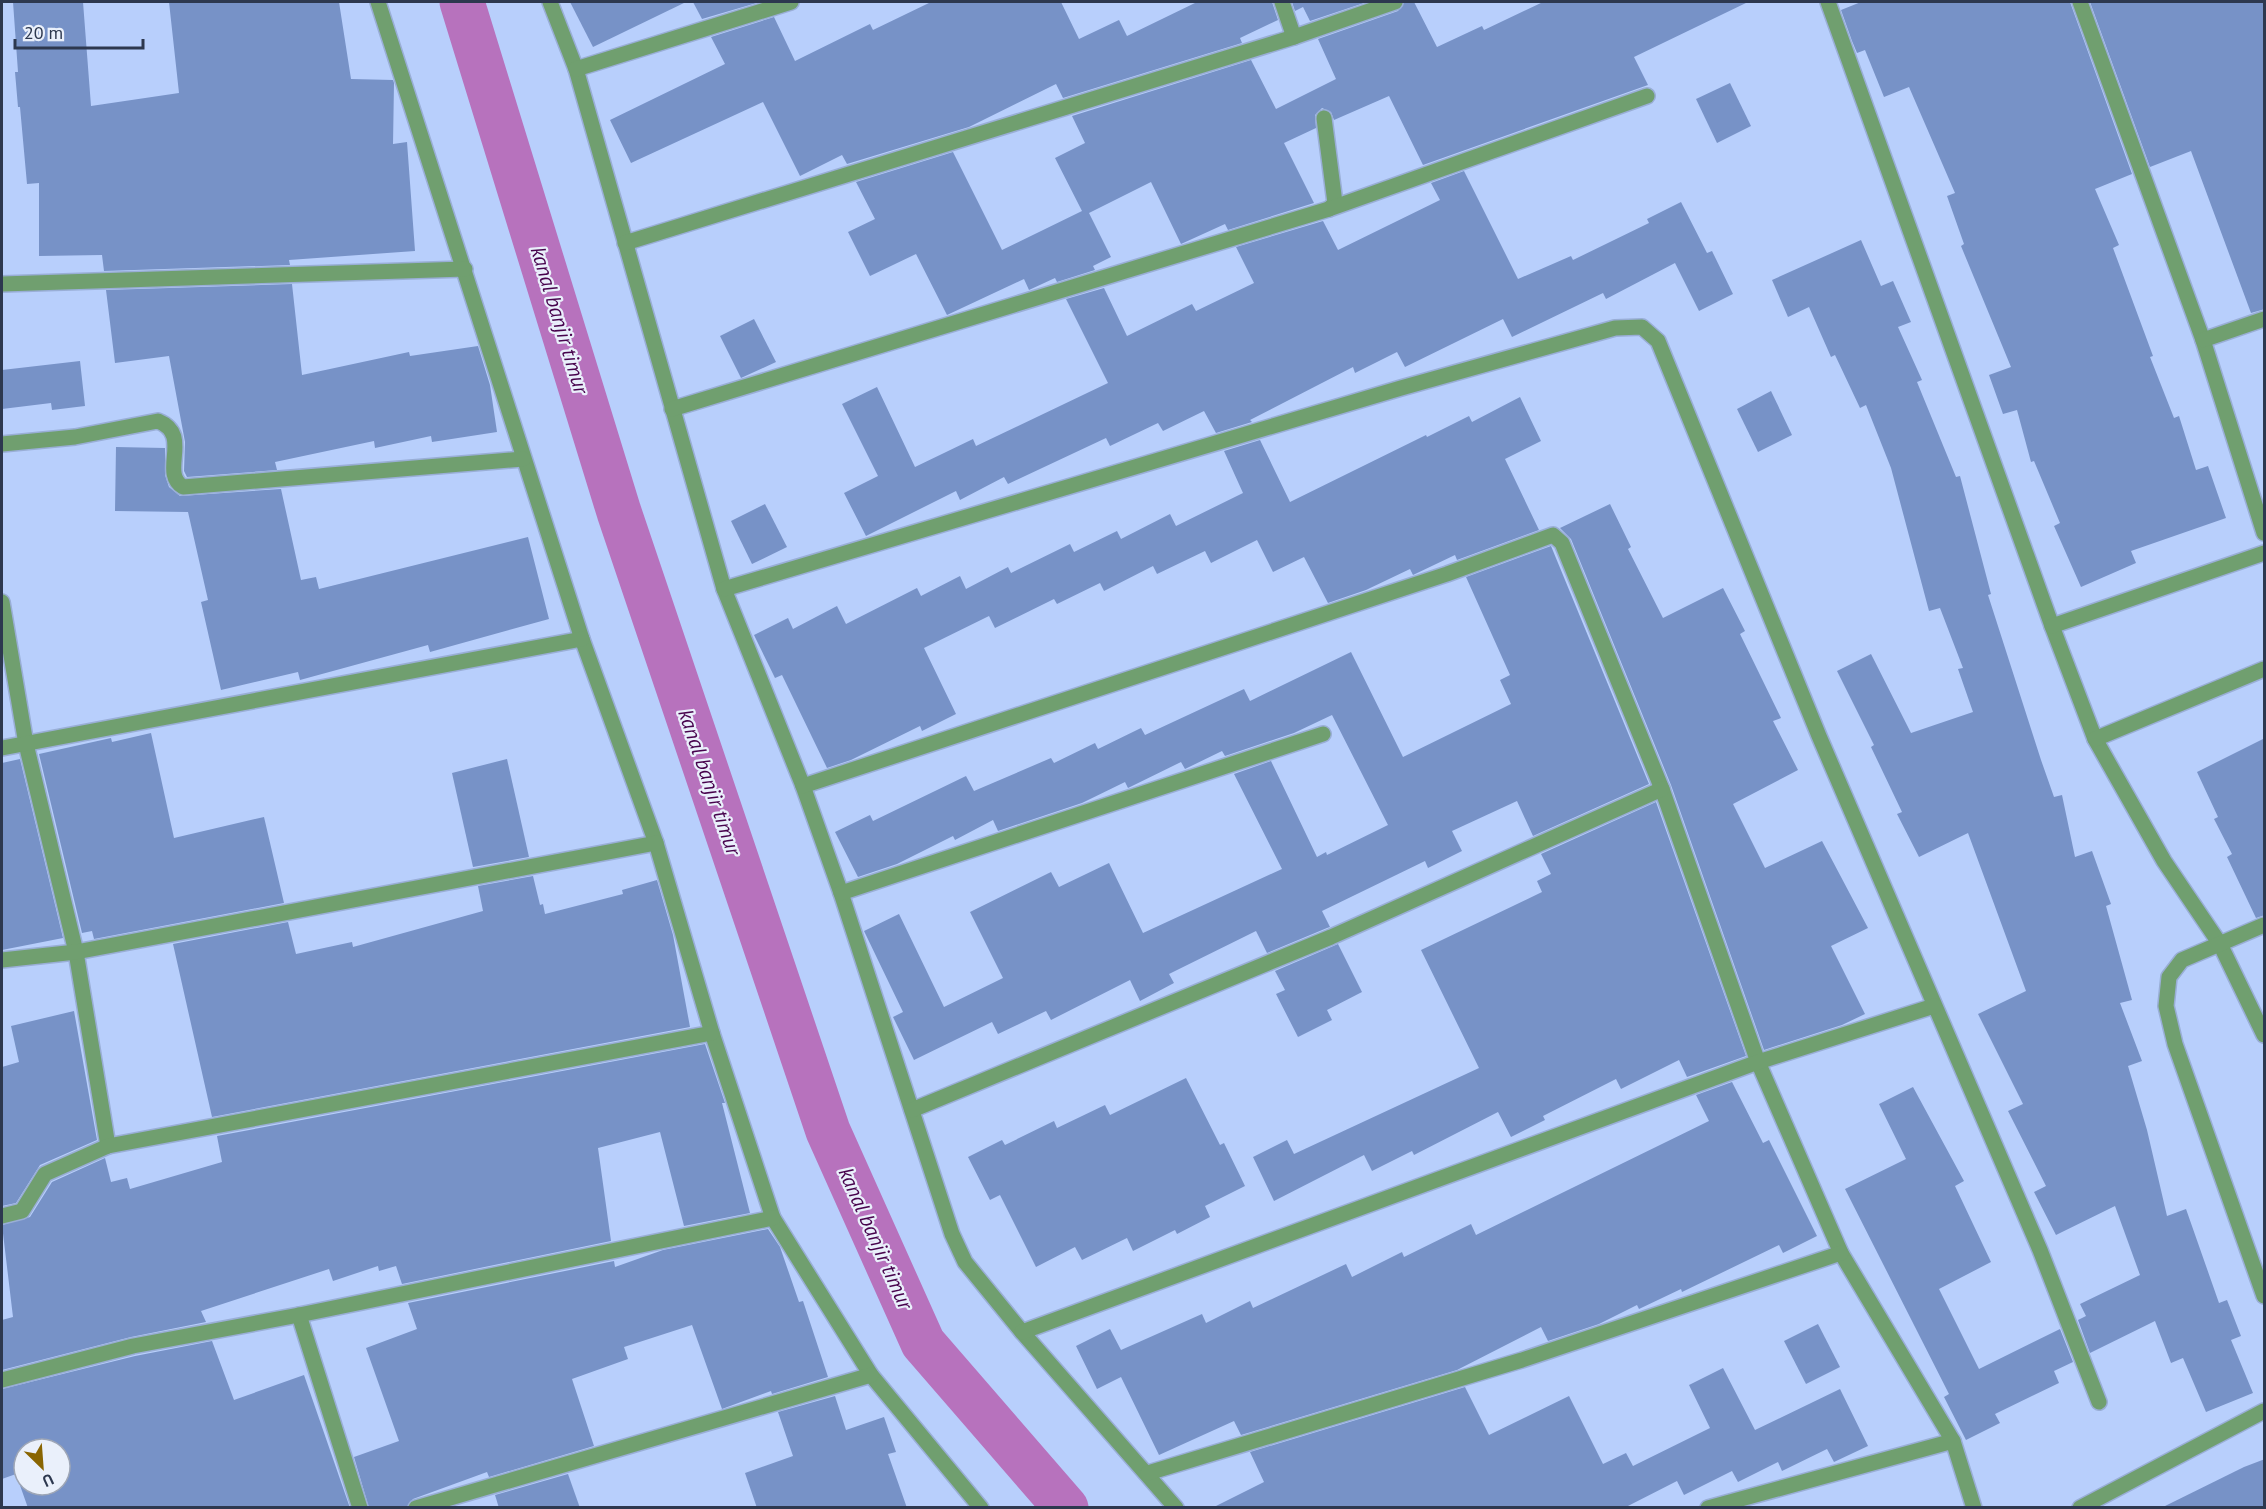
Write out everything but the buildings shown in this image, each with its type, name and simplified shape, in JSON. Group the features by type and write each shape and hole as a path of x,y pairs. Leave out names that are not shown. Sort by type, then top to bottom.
{"street":[{"path":"378,2 582,639 656,843 712,1033 773,1218 871,1376 981,1508"},
{"path":"550,2 576,69 724,589 803,786 841,893 944,1215 965,1262 1022,1332 1148,1473 1176,1508"},
{"path":"576,69 791,2"},
{"path":"1282,2 1294,37"},
{"path":"625,243 1294,37 1395,2"},
{"path":"1828,2 2052,626 2095,739 2164,861 2220,944 2265,1035"},
{"path":"2080,2 2202,340 2265,533"},
{"path":"672,409 1329,209 1647,96"},
{"path":"1324,118 1335,203 1329,209"},
{"path":"2,284 465,268"},
{"path":"2202,340 2265,319"},
{"path":"724,589 1401,388 1615,328 1642,327 1658,341 1819,736 2040,1250 2099,1402"},
{"path":"2,444 75,437 158,421 168,425 174,434 175,476 177,484 183,487 523,459"},
{"path":"803,786 1447,574 1553,535 1562,543 1662,789 1758,1062 1841,1253 1953,1441 1974,1508"},
{"path":"2052,626 2265,553"},
{"path":"2,602 26,744 76,952 108,1146"},
{"path":"2,748 582,639"},
{"path":"2095,739 2265,669"},
{"path":"841,893 1323,734"},
{"path":"912,1110 1331,937 1662,789"},
{"path":"2,960 76,952 656,843"},
{"path":"2265,925 2182,960 2169,977 2166,1006 2175,1044 2265,1296"},
{"path":"1022,1332 1758,1062 1934,1006"},
{"path":"2,1216 22,1211 45,1174 108,1146 712,1033"},
{"path":"2,1380 133,1346 299,1315 773,1218"},
{"path":"1148,1473 1522,1360 1841,1253"},
{"path":"299,1315 360,1508"},
{"path":"416,1508 871,1376"},
{"path":"2080,1508 2265,1411"},
{"path":"1708,1508 1953,1441"}],"waterway":[{"name":"kanal banjir timur","path":"462,2 619,512 828,1131 923,1343 1066,1508"}]}
